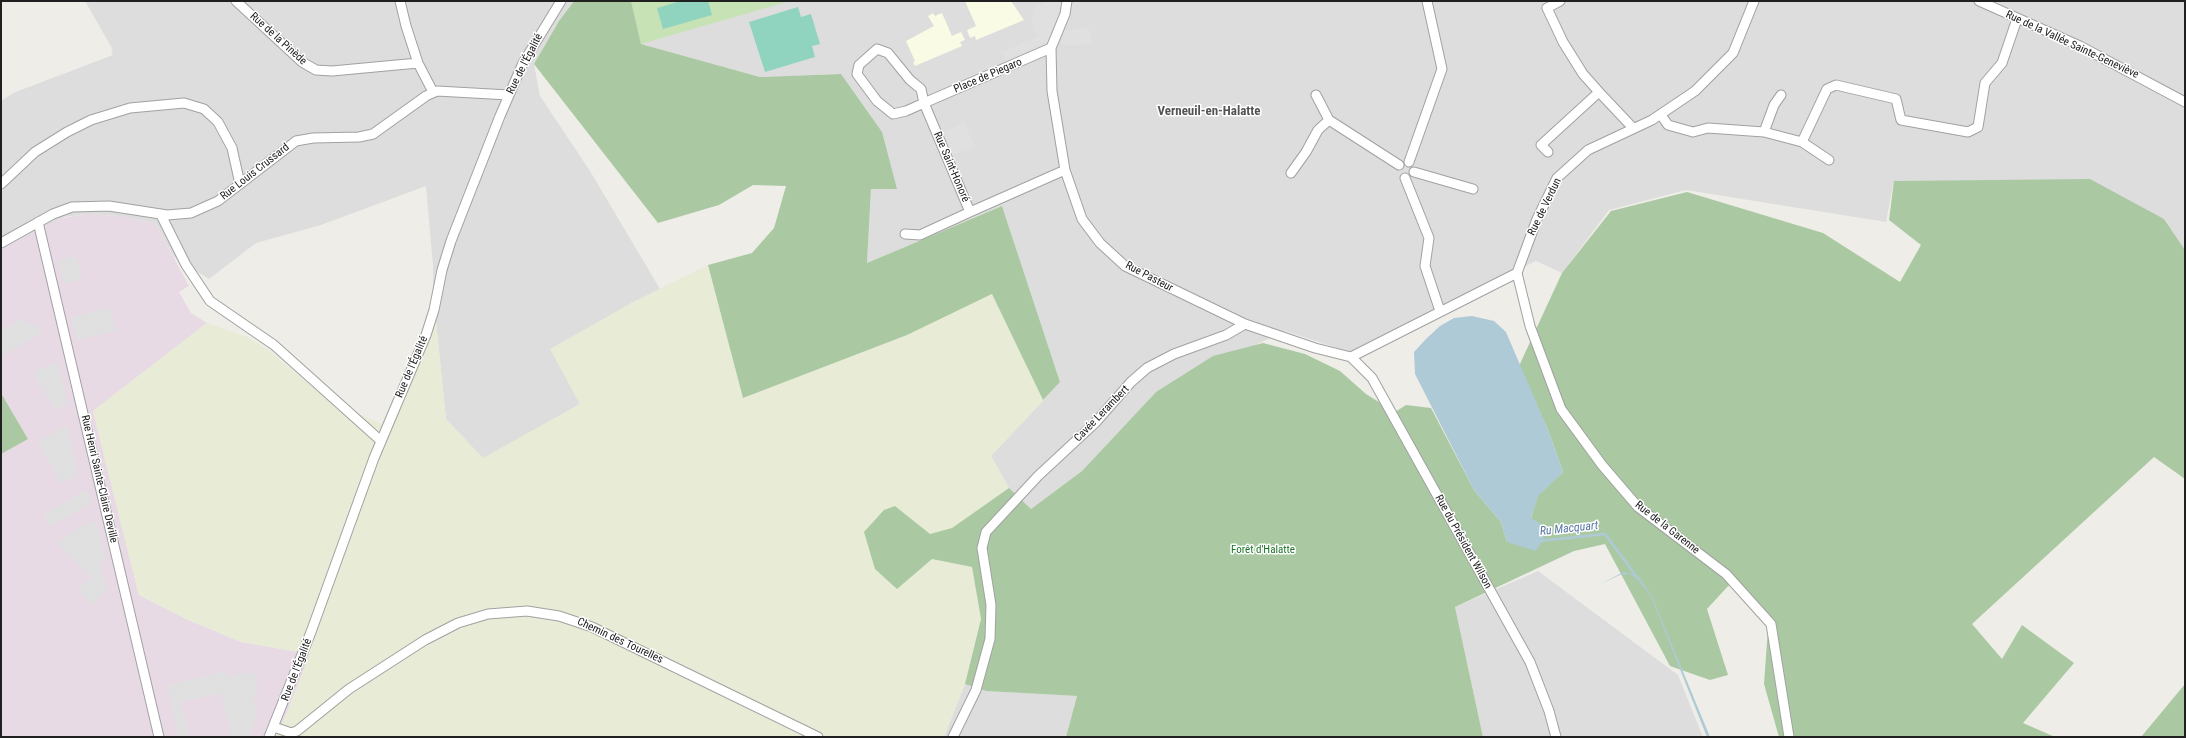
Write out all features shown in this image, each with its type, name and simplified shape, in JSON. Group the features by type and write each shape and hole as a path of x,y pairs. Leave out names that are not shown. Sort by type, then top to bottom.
{"street":[{"name":"Rue de la Pinède","path":"236,1 302,62 316,70 332,71 418,63"},
{"path":"400,1 406,26 418,63 433,92 509,95"},
{"name":"Rue de l'Égalité","path":"269,737 311,632 381,441 426,336 434,310 442,270 451,241 523,63 561,1"},
{"name":"Rue Pasteur","path":"1067,1 1065,14 1051,48 1055,118 1066,170 1082,219 1111,254 1125,266 1149,279 1245,324 1315,348 1351,358"},
{"path":"1409,162 1442,69 1427,1"},
{"path":"1560,1 1547,8 1563,42 1583,74 1633,128"},
{"name":"Rue de Verdun","path":"1517,273 1537,219 1557,178 1588,150 1661,115 1695,91 1733,53 1754,1"},
{"name":"Rue de la Vallée Sainte-Geneviève","path":"1979,1 2080,46 2185,102"},
{"path":"1802,142 1826,89 1836,85 1896,99 1901,120 1968,132 1978,127 1985,83 2002,63 2017,19"},
{"name":"Place de Piegaro","path":"924,103 1051,48"},
{"name":"Rue Saint-Honoré","path":"906,234 920,234 970,212 924,103 921,89 910,80 888,53 877,49 859,65 857,74 877,102 893,114 906,111 924,103"},
{"name":"Rue Louis Crussard","path":"1,242 62,210 83,206 116,207 161,215 178,215 197,211 218,201 296,141 312,138 360,137 373,134 433,92"},
{"path":"1548,152 1541,145 1599,92"},
{"path":"1316,95 1329,120 1399,165"},
{"path":"1764,132 1774,105 1781,95"},
{"path":"1,184 35,152 87,122 130,108 184,103 204,110 218,122 232,148 240,184"},
{"path":"1661,115 1668,125 1693,132 1708,128 1764,132 1802,142 1829,160"},
{"path":"1291,173 1306,152 1318,130 1329,120"},
{"path":"1405,178 1412,176 1414,172 1414,167 1409,162 1405,161 1399,165 1398,173 1405,178 1429,238 1425,266 1440,311"},
{"path":"970,212 1066,170"},
{"path":"1414,172 1473,189"},
{"path":"161,215 186,266 210,301 228,315 274,345 381,441"},
{"name":"Rue Henri Sainte-Claire Deville","path":"38,222 159,737"},
{"path":"1351,358 1440,311 1517,273"},
{"name":"Rue de la Garenne","path":"1517,273 1530,326 1561,409 1602,465 1638,507 1726,574 1771,624 1788,737"},
{"name":"Cavée Lerambert","path":"953,737 976,690 990,639 991,605 983,560 983,538 992,524 1038,476 1095,423 1143,371 1164,359 1226,335 1245,324"},
{"name":"Rue du Président Wilson","path":"1351,358 1372,378 1530,662 1549,711 1556,737"},
{"name":"Chemin des Tourelles","path":"274,727 291,733 296,731 349,689 425,640 458,623 495,613 527,611 559,616 592,627 818,737"}],"shaded area":[{"path":"85,1 574,1 559,21 534,64 540,96 590,171 660,289 551,349 580,404 483,459 446,419 433,293 433,266 426,186 321,225 256,243 209,279 174,257 155,223 118,216 86,214 65,217 1,249 1,101 13,93 113,55 111,51 113,50"},
{"path":"631,1 2185,1 2185,250 2164,219 1894,181 1886,222 1686,190 1609,210 1562,273 1536,261 1350,352 1285,331 1156,392 1082,471 1031,509 1009,488 991,456 1060,382 1002,206 867,263 871,189 896,189 841,74 760,77 641,44"},
{"path":"965,1 1011,1 1024,20 976,40 975,36 970,38 967,30 976,26"},
{"path":"1045,1 1062,1 1050,40 1006,61 1002,52 1037,37 1031,21 1036,6 1044,4"},
{"path":"933,13 935,16 942,13 952,36 961,32 965,40 960,42 962,46 915,66 913,62 915,61 906,41 934,26 928,16"},
{"path":"1088,27 1093,42 1081,45 1061,45 1064,31"},
{"path":"965,123 975,147 947,158 937,134"},
{"path":"86,214 118,216 155,223 189,286 179,292 191,313 207,323 93,411 139,595 186,619 241,642 310,654 284,720 275,737 1,737 1,451 28,439 1,393 1,249 59,219"},
{"path":"76,256 82,279 64,284 58,260"},
{"path":"708,265 743,398 907,335 993,294 1043,401 991,456 1009,488 952,528 930,534 895,506 932,559 972,567 981,619 965,684 944,737 275,737 284,720 310,654 241,642 186,619 139,595 93,411 207,323 247,337 268,350 329,401 382,424 408,367 426,321 433,293 446,419 483,458 580,404 550,349 633,302"},
{"path":"110,308 116,331 77,340 71,317"},
{"path":"23,318 26,323 39,327 42,333 1,356 1,330"},
{"path":"58,363 68,404 55,409 34,376 35,370"},
{"path":"67,425 78,476 61,483 38,441"},
{"path":"87,490 91,503 49,527 44,514"},
{"path":"96,522 106,560 99,561 107,589 92,605 78,590 91,577 57,543 83,525"},
{"path":"1538,571 1678,675 1703,737 1483,737 1455,607"},
{"path":"226,671 228,677 254,672 259,691 253,694 257,715 250,737 231,737 221,693 181,702 189,737 178,737 168,685"},
{"path":"965,684 986,691 1077,696 1066,737 944,737"}],"green space":[{"path":"574,1 631,1 641,44 760,77 841,74 882,132 897,189 871,189 867,263 1002,206 1060,382 1043,400 992,294 907,335 743,398 708,265 752,253 774,228 786,186 753,185 719,205 658,223 534,64 559,21"},
{"path":"631,1 790,1 641,44"},
{"path":"681,1 708,1 712,15 663,29 657,8"},
{"path":"798,7 801,17 811,14 820,44 812,46 815,57 765,72 749,22"},
{"name":"Forêt d'Halatte","path":"2090,179 2164,219 2185,250 2185,479 2154,457 1972,624 2002,659 2022,625 2074,663 2023,723 2055,737 1779,737 1764,684 1769,614 1730,584 1707,609 1728,675 1710,680 1670,666 1605,544 1574,551 1455,607 1483,737 1066,737 1077,696 986,691 965,684 981,619 972,567 932,559 897,589 875,569 864,532 884,510 895,506 930,534 952,528 1009,488 1031,509 1082,471 1156,392 1213,356 1263,343 1305,354 1340,371 1366,394 1395,412 1406,405 1431,408 1474,490 1501,522 1507,542 1531,518 1538,495 1563,472 1548,430 1519,366 1562,273 1611,211 1687,192 1823,233 1900,282 1921,245 1889,220 1894,181"},
{"path":"1,393 28,439 1,454"},
{"path":"2185,684 2185,737 2141,737"}],"water":[{"path":"1472,316 1494,321 1506,332 1548,430 1563,472 1538,496 1531,518 1549,529 1536,551 1507,542 1501,522 1474,490 1415,374 1414,352 1426,339 1440,326 1454,318"},
{"path":"1624,572 1638,576 1651,594 1710,737 1707,737 1650,594 1636,578 1629,574 1620,575 1600,584"}],"waterway":[{"name":"Ru Macquart","path":"1539,541 1605,534 1637,577"}],"district":[{"name":"Verneuil-en-Halatte","path":"1209,112"}]}
